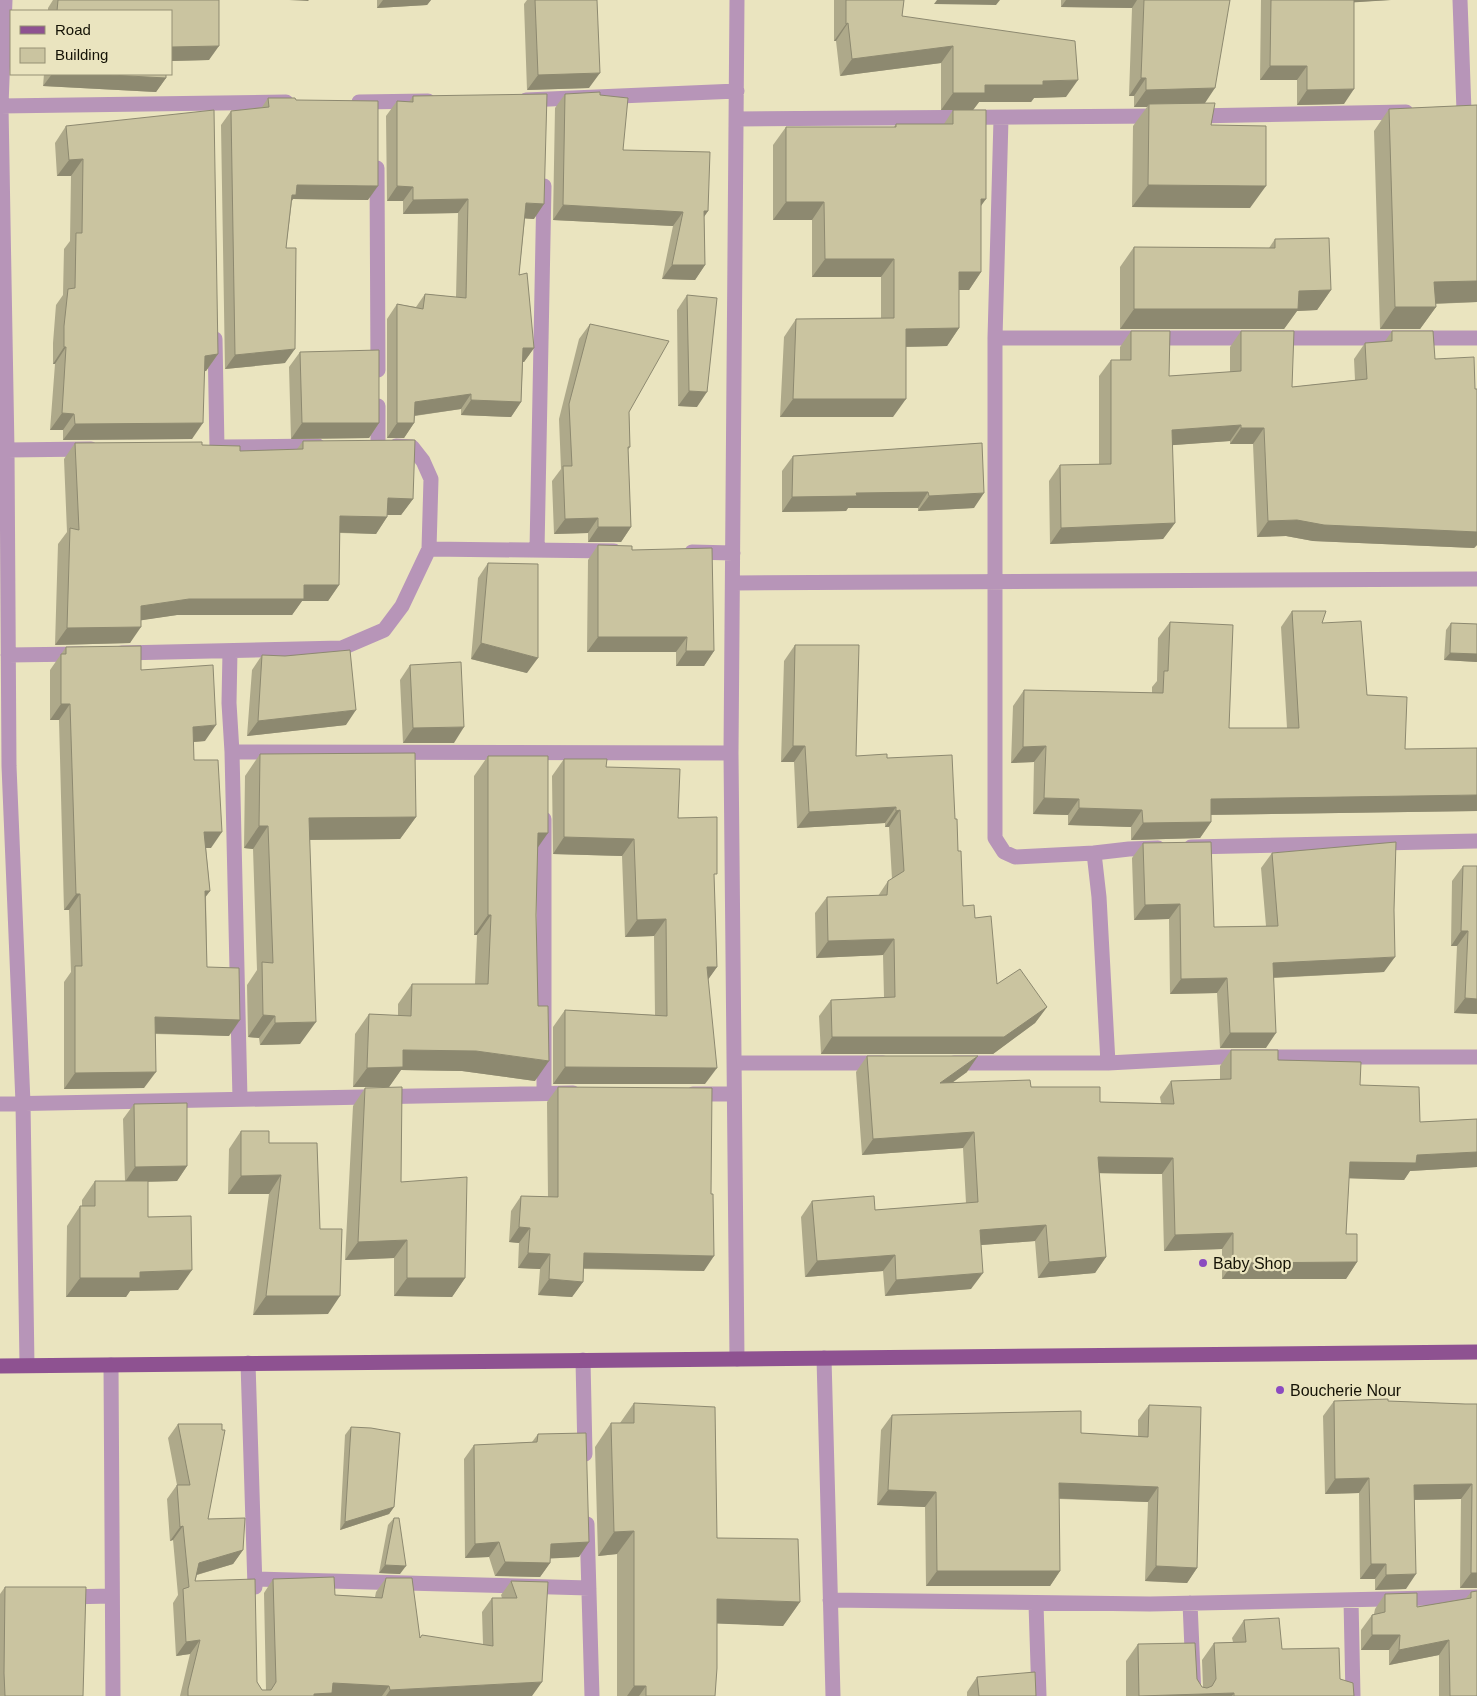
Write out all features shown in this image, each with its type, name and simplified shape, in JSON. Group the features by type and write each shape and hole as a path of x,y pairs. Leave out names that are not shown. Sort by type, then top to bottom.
{"main road":[{"path":"0,1366 1477,1352"}],"street":[{"path":"4,0 0,106 7,450 4,566 8,655 4,766 23,1104 27,1366"},
{"path":"737,0 734,583 731,753 737,1359"},
{"path":"1445,112 1471,111 1460,0"},
{"path":"516,100 737,91"},
{"path":"545,119 546,99"},
{"path":"348,102 447,101"},
{"path":"211,102 212,122"},
{"path":"0,106 299,102"},
{"path":"377,102 377,121"},
{"path":"736,119 1001,119 1425,112"},
{"path":"1001,119 995,338 993,581 995,838 1004,852 1014,857 1094,853 1129,848 1477,841"},
{"path":"377,151 378,446"},
{"path":"537,550 544,168"},
{"path":"215,319 212,448 330,446"},
{"path":"995,338 1477,338"},
{"path":"8,655 342,648 384,630 402,606 430,549 431,479 423,461 412,447 359,446"},
{"path":"7,450 107,449"},
{"path":"430,549 626,551"},
{"path":"674,552 733,553"},
{"path":"734,583 1477,579"},
{"path":"230,651 229,703 232,752 240,1099"},
{"path":"232,752 731,753"},
{"path":"544,753 544,772"},
{"path":"544,801 544,1093"},
{"path":"1094,853 1099,897 1108,1063"},
{"path":"942,1063 1108,1063 1220,1057 1477,1057"},
{"path":"734,1063 903,1063"},
{"path":"0,1104 584,1093"},
{"path":"674,1094 734,1094"},
{"path":"824,1358 833,1696"},
{"path":"583,1360 586,1469"},
{"path":"248,1364 255,1598"},
{"path":"110,1365 113,1696"},
{"path":"587,1508 592,1696"},
{"path":"255,1579 589,1588"},
{"path":"47,1598 112,1596"},
{"path":"830,1600 1036,1604 1477,1597"},
{"path":"1351,1600 1353,1696"},
{"path":"1190,1603 1194,1696"},
{"path":"1036,1604 1039,1696"}],"building":[{"path":"58,0 219,0 219,46 172,47 172,10 57,10"},
{"path":"535,0 597,0 600,73 538,75"},
{"path":"846,0 904,0 902,16 1075,41 1078,80 1043,81 1043,85 985,85 985,93 953,93 953,46 852,59 848,23 846,24"},
{"path":"1144,0 1230,0 1215,88 1146,90 1146,78 1141,78"},
{"path":"1271,0 1354,0 1354,89 1307,90 1307,66 1270,66"},
{"path":"110,75 166,75 166,78"},
{"path":"600,92 600,95 628,98 623,150 710,152 708,211 704,211 705,265 672,265 683,212 563,205 565,94"},
{"path":"547,94 544,204 526,203 519,275 527,273 534,348 523,348 521,402 471,400 471,394 415,402 414,423 397,423 397,304 423,309 425,294 466,298 468,199 413,200 413,187 397,186 397,101 413,102 413,96"},
{"path":"268,98 378,101 378,186 297,185 296,195 292,195 286,248 296,248 295,349 235,355 231,111 269,107"},
{"path":"1215,103 1211,125 1266,126 1266,186 1148,185 1149,104"},
{"path":"1477,105 1477,281 1434,282 1436,307 1395,307 1389,109"},
{"path":"214,110 218,354 205,356 203,423 75,424 74,414 62,413 66,347 64,347 64,326 68,289 75,288 76,233 82,233 83,159 69,160 66,126"},
{"path":"953,110 986,110 986,199 981,199 981,272 959,272 959,328 906,329 906,399 793,399 796,319 894,318 894,259 825,259 824,202 786,202 786,127 896,127 896,124 953,124"},
{"path":"1329,238 1331,290 1299,291 1298,309 1134,309 1134,247 1275,248 1275,239"},
{"path":"687,295 717,298 707,392 689,391"},
{"path":"590,324 669,341 629,412 630,447 628,447 631,527 598,527 598,518 565,519 563,466 572,466 569,404"},
{"path":"1131,331 1170,331 1169,376 1241,371 1241,331 1294,331 1292,387 1367,379 1365,343 1392,341 1392,331 1433,331 1435,359 1474,357 1475,389 1477,389 1477,532 1324,525 1297,520 1268,521 1264,428 1241,428 1241,425 1172,430 1175,523 1061,528 1060,465 1111,464 1111,360 1131,360"},
{"path":"379,350 379,423 302,423 300,352"},
{"path":"415,440 413,499 388,498 387,517 340,516 339,585 304,585 304,599 189,599 141,606 141,627 67,628 70,528 79,530 75,443 202,442 202,445 240,446 240,451 303,449 303,441"},
{"path":"982,443 984,493 929,496 928,492 856,493 857,496 792,497 793,456"},
{"path":"598,545 632,546 632,550 712,548 714,651 686,651 687,637 598,637"},
{"path":"488,563 538,564 538,658 481,643"},
{"path":"1292,611 1326,611 1322,623 1361,621 1367,695 1407,697 1405,749 1477,748 1477,795 1211,799 1211,822 1143,823 1142,810 1079,808 1079,799 1044,798 1046,746 1023,747 1024,690 1163,693 1164,671 1168,671 1170,622 1233,625 1229,728 1299,728"},
{"path":"1451,623 1477,624 1477,654 1450,653"},
{"path":"795,645 859,645 856,756 887,754 887,758 952,755 958,851 961,851 963,906 974,905 975,918 991,916 997,984 1020,969 1047,1007 1004,1037 832,1037 831,1000 895,997 894,939 828,941 827,897 887,895 888,881 904,871 900,810 896,811 896,807 809,812 805,746 793,746"},
{"path":"141,646 141,670 213,665 216,725 193,727 194,760 218,760 222,832 204,832 210,891 205,891 207,967 239,968 240,1020 155,1017 156,1072 75,1073 75,966 82,966 80,894 76,894 70,704 61,704 61,654 66,654 66,647"},
{"path":"350,650 356,710 258,721 262,655 285,656"},
{"path":"461,662 464,727 413,728 410,665"},
{"path":"415,753 416,817 309,818 316,1022 275,1023 275,1016 263,1015 262,962 273,963 268,826 259,826 260,754"},
{"path":"488,756 548,756 548,833 538,833 536,915 538,1006 548,1006 549,1061 476,1051 403,1050 403,1067 367,1068 369,1014 411,1016 412,984 488,984 491,915 488,915"},
{"path":"564,759 607,759 606,767 680,769 678,818 717,817 717,874 714,874 717,967 707,967 717,1068 565,1067 565,1010 667,1016 666,919 637,920 634,839 564,837"},
{"path":"1211,842 1214,927 1278,926 1272,853 1396,842 1395,957 1273,963 1276,1033 1230,1033 1227,978 1181,979 1180,904 1145,905 1143,843"},
{"path":"1463,866 1477,866 1477,999 1465,998 1468,931 1461,931"},
{"path":"1231,1050 1278,1050 1278,1060 1361,1062 1360,1085 1419,1087 1420,1122 1477,1119 1477,1152 1417,1155 1416,1163 1350,1162 1346,1234 1357,1234 1357,1262 1233,1263 1233,1233 1175,1235 1173,1158 1098,1157 1106,1257 1049,1262 1046,1225 980,1230 983,1273 896,1280 895,1255 817,1261 812,1201 874,1196 875,1210 978,1202 974,1132 873,1139 867,1056 978,1056 940,1083 1030,1080 1031,1087 1100,1087 1100,1102 1174,1104 1171,1081 1231,1079"},
{"path":"402,1087 401,1182 467,1177 465,1278 407,1278 407,1240 358,1242 365,1088"},
{"path":"558,1087 712,1088 711,1194 713,1194 714,1256 584,1253 583,1282 549,1279 550,1254 528,1253 530,1228 519,1227 521,1196 558,1197"},
{"path":"187,1103 187,1166 135,1167 134,1104"},
{"path":"241,1131 269,1131 269,1143 317,1143 320,1229 342,1229 340,1296 266,1296 281,1175 241,1176"},
{"path":"95,1181 148,1181 148,1217 191,1216 192,1270 140,1272 140,1278 80,1278 80,1206 95,1206"},
{"path":"1388,1399 1388,1401 1477,1404 1477,1573 1471,1573 1472,1484 1414,1485 1416,1574 1386,1575 1386,1564 1371,1564 1369,1478 1335,1479 1334,1401"},
{"path":"634,1403 715,1407 717,1538 798,1539 800,1602 717,1599 715,1696 646,1696 646,1686 634,1686 634,1531 614,1532 611,1423 634,1423"},
{"path":"1149,1405 1201,1407 1197,1568 1156,1566 1158,1487 1059,1483 1060,1571 937,1571 936,1492 888,1490 892,1415 1081,1411 1081,1433 1148,1437"},
{"path":"178,1424 222,1424 222,1430 225,1430 208,1519 245,1518 243,1550 199,1563 195,1581 255,1579 257,1682 262,1690 271,1690 276,1682 273,1579 334,1577 335,1595 382,1598 386,1578 412,1578 420,1638 422,1635 493,1646 492,1598 517,1598 511,1581 548,1582 542,1682 390,1690 389,1686 333,1683 332,1693 314,1694 314,1696 188,1696 200,1640 186,1642 183,1589 189,1587 183,1526 180,1527 177,1485 190,1485"},
{"path":"351,1427 400,1433 394,1507 345,1522"},
{"path":"586,1433 589,1542 551,1544 550,1563 505,1562 499,1542 475,1544 474,1445 537,1442 538,1434"},
{"path":"394,1518 399,1518 406,1566 385,1565"},
{"path":"5,1587 86,1587 83,1696 5,1696"},
{"path":"1477,1591 1477,1696 1450,1696 1449,1640 1399,1650 1400,1635 1372,1635 1372,1615 1385,1612 1385,1594 1417,1593 1417,1607 1471,1598 1471,1592"},
{"path":"1279,1618 1282,1649 1339,1648 1340,1679 1353,1683 1354,1696 1234,1696 1234,1693 1139,1696 1138,1644 1195,1643 1197,1679 1202,1687 1207,1688 1212,1686 1216,1679 1214,1643 1246,1642 1244,1620"},
{"path":"1035,1672 1036,1696 979,1696 977,1677"}],"place":[{"name":"Baby Shop","path":"1203,1263"},
{"name":"Boucherie Nour","path":"1280,1390"}]}
